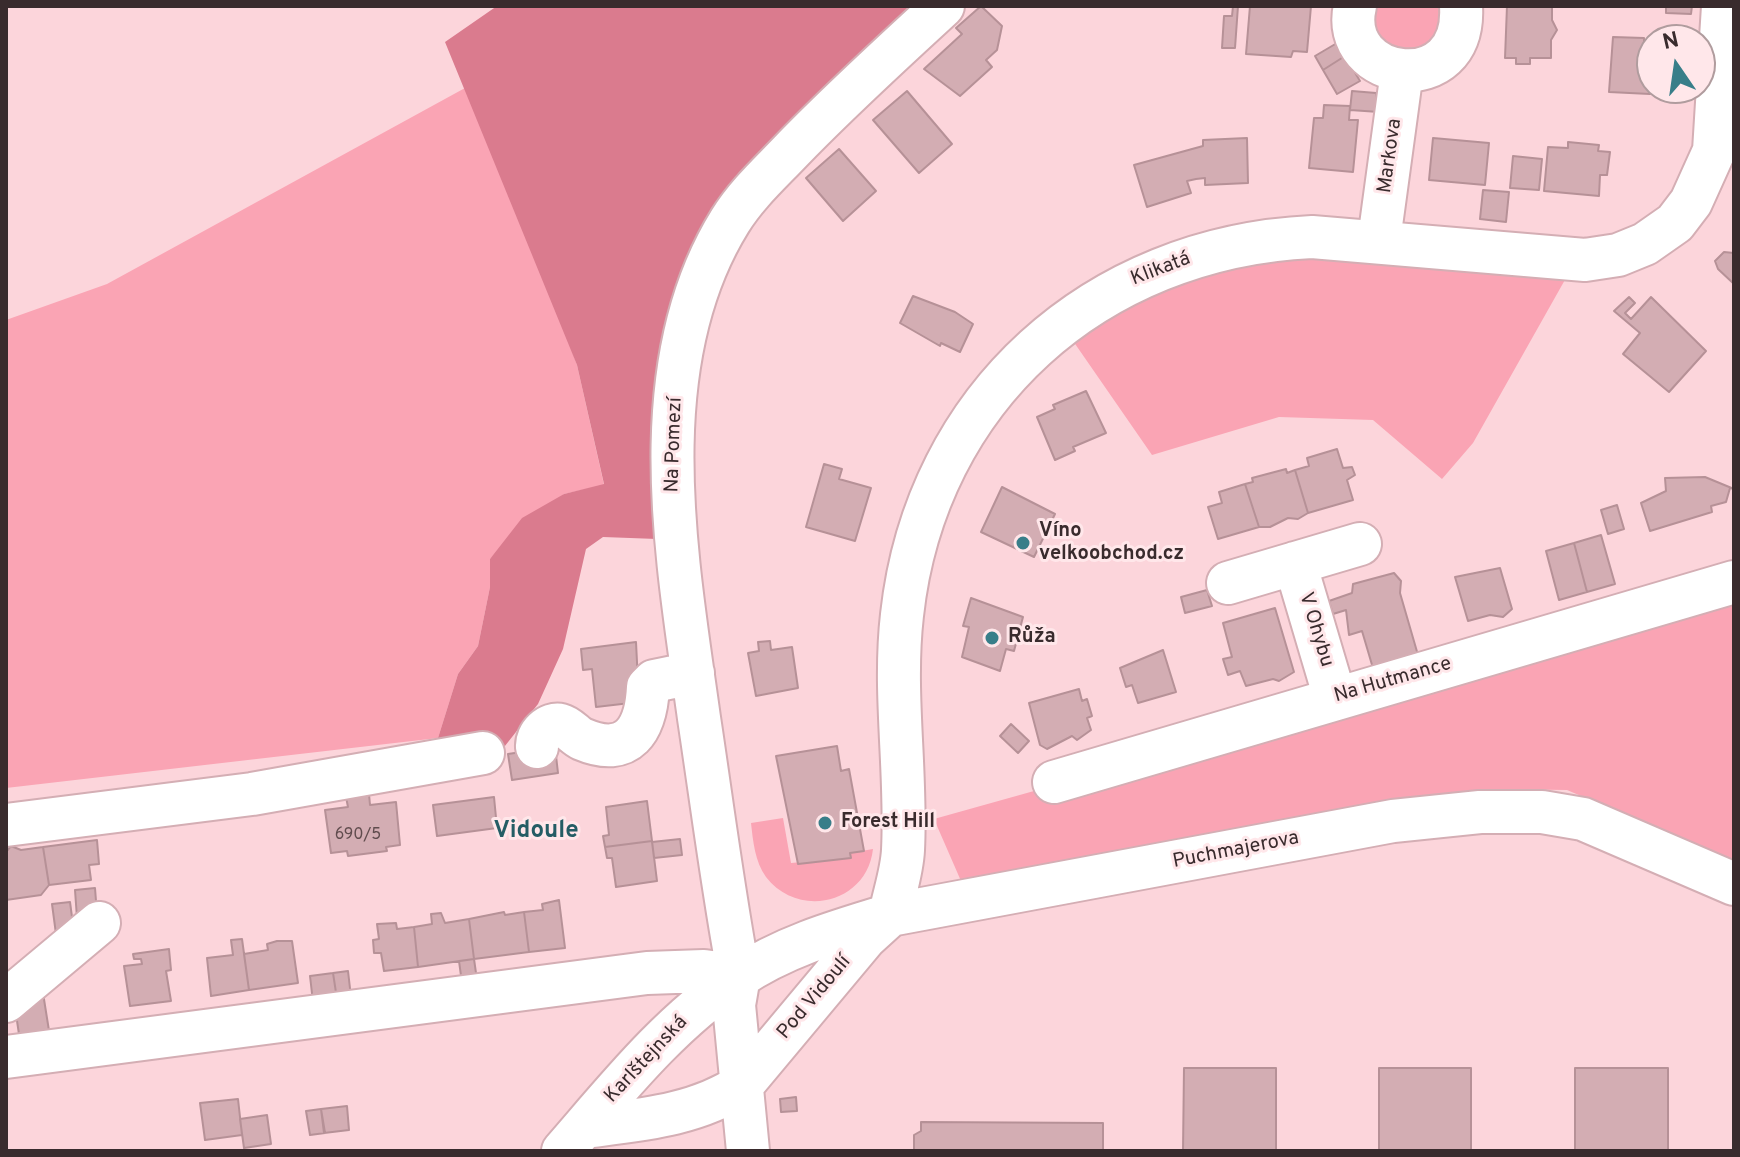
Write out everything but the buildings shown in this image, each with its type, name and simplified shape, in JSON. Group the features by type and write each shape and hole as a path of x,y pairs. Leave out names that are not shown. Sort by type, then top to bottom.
{"street":[{"name":"Na Pomezí","path":"739,976 676,550 672,439 679,373 703,281 730,221 752,193 840,100 943,6"},
{"path":"1355,6 1354,29 1360,45 1371,58 1402,71 1435,64 1448,53 1457,39 1461,6"},
{"name":"Klikatá","path":"890,915 903,851 898,658 902,611 920,528 932,492 974,419 1056,330 1120,286 1183,261 1246,243 1312,237 1379,240 1594,260 1632,250 1656,237 1675,223 1698,191 1714,151 1723,6"},
{"name":"Markova","path":"1379,240 1402,71"},
{"path":"1228,583 1360,544"},
{"name":"V Ohybu","path":"1295,563 1335,698"},
{"name":"Na Hutmance","path":"1054,782 1734,582"},
{"path":"537,747 543,731 553,725 564,725 580,738 597,743 625,742 634,736 646,715 648,687 654,681 693,673"},
{"path":"6,825 252,794 483,753"},
{"name":"Puchmajerova","path":"739,976 811,940 890,915 1393,821 1480,812 1542,812 1583,819 1734,884"},
{"name":"Pod Vidoulí","path":"573,1139 662,1118 728,1094 743,1084 865,938 890,915"},
{"path":"6,1001 99,923"},
{"path":"7,1052 647,973 704,971 739,976 734,1005 748,1151"},
{"name":"Karlštejnská","path":"573,1139 676,1026 739,976"}],"shaded area":[{"path":"497,6 926,6 735,194 657,539 603,537 586,549 563,649 538,704 501,751 438,738 458,674 478,646 490,587 490,559 522,518 564,494 604,484 577,365 445,42"},
{"path":"1375,6 1442,6 1444,24 1423,51 1387,47 1373,27"},
{"path":"465,88 555,304 577,365 604,485 564,494 490,559 490,587 478,646 458,674 438,738 6,788 6,320 107,284"},
{"path":"1316,249 1566,278 1473,443 1442,479 1373,420 1279,417 1152,455 1071,338 1152,288"},
{"path":"1734,595 1734,861 1567,790 1496,789 1427,798 961,881 934,819"},
{"path":"783,818 791,863 850,858 850,853 873,849 868,868 845,893 829,899 812,901 795,898 780,890 759,865 751,823"}],"place":[{"name":"Víno velkoobchod.cz","path":"1023,543"},
{"name":"Růža","path":"992,638"},
{"name":"Forest Hill","path":"825,823"}],"district":[{"name":"Vidoule","path":"536,832"}]}
